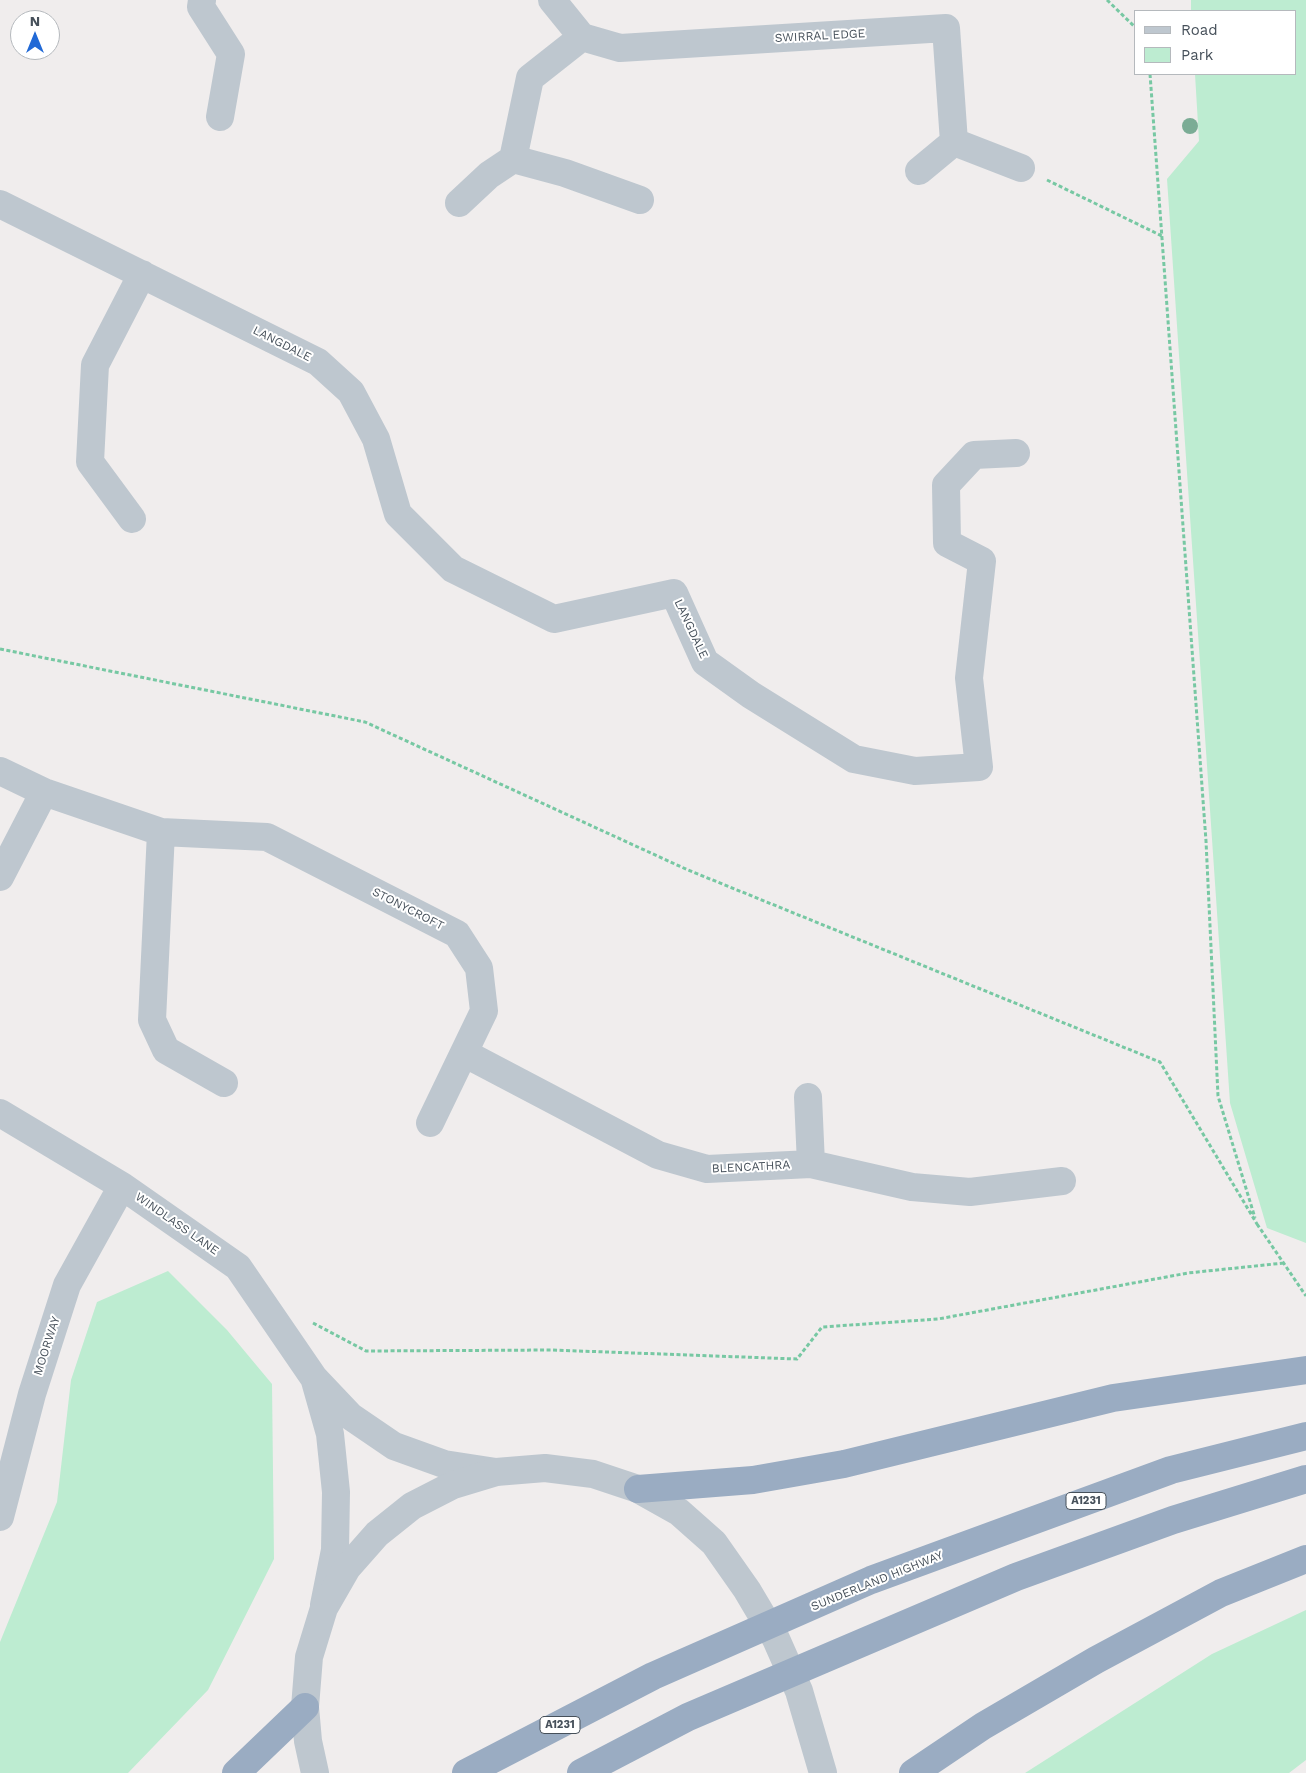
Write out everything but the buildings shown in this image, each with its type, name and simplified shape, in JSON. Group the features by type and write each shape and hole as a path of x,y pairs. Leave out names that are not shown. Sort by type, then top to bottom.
{"highway":[{"path":"638,1489 753,1480 844,1464 1113,1398 1306,1370"},
{"name":"SUNDERLAND HIGHWAY","path":"466,1773 653,1676 871,1580 1172,1470 1306,1436"},
{"path":"581,1773 688,1717 1035,1570 1173,1520 1306,1479"},
{"path":"913,1773 983,1726 1096,1660 1221,1593 1306,1559"},
{"path":"236,1773 304,1707"}],"street":[{"path":"202,0 201,7 230,54 220,117"},
{"path":"459,202 489,175 513,158 530,78 582,37 552,0"},
{"name":"SWIRRAL EDGE","path":"582,37 620,48 946,28 954,142"},
{"path":"920,171 954,142 1022,168"},
{"path":"513,158 565,173 640,200"},
{"name":"LANGDALE","path":"0,204 318,362 351,392 376,439 398,514 452,569 554,619 674,593 705,662 751,695 854,759 915,771 979,767 969,678 982,561 947,543 946,485 974,455 1016,453"},
{"path":"132,519 90,462 95,365 142,274"},
{"name":"STONYCROFT","path":"0,771 44,792 161,832 267,837 457,934 479,968 484,1011 430,1123"},
{"path":"0,877 44,792"},
{"path":"161,832 152,1020 166,1050 224,1083"},
{"name":"BLENCATHRA","path":"464,1053 658,1155 707,1169 811,1164 912,1187 970,1192 1062,1181"},
{"path":"808,1097 811,1164"},
{"name":"WINDLASS LANE","path":"0,1113 122,1186 238,1267 314,1378 350,1416 394,1446 444,1464 496,1472"},
{"name":"MOORWAY","path":"0,1517 32,1394 67,1286 122,1186"},
{"name":"WINDLASS LANE","path":"314,1378 330,1434 336,1492 334,1550 324,1608"},
{"path":"315,1773 308,1741 304,1707 309,1657 324,1608 347,1568 377,1534 412,1506 452,1485 496,1472 545,1468 593,1474 638,1489 679,1512 714,1543 747,1590 776,1639 800,1692 824,1773"}],"path":[{"path":"1107,0 1134,26"},
{"path":"1150,75 1205,831 1218,1096 1257,1224"},
{"path":"1022,168 1162,236"},
{"path":"0,649 364,722 688,870 1160,1062 1257,1224 1306,1296"},
{"path":"305,1320 366,1351 552,1350 797,1359 822,1327 938,1319 1188,1273 1284,1263"}],"green space":[{"path":"1191,0 1306,0 1306,1243 1267,1228 1230,1103 1167,179 1199,141 1195,75 1296,75 1296,10 1191,10"},
{"path":"168,1271 227,1330 272,1384 274,1559 208,1690 128,1773 0,1773 0,1642 57,1502 71,1380 97,1302"},
{"path":"1306,1610 1306,1760 1289,1773 1025,1773 1212,1654"}]}
